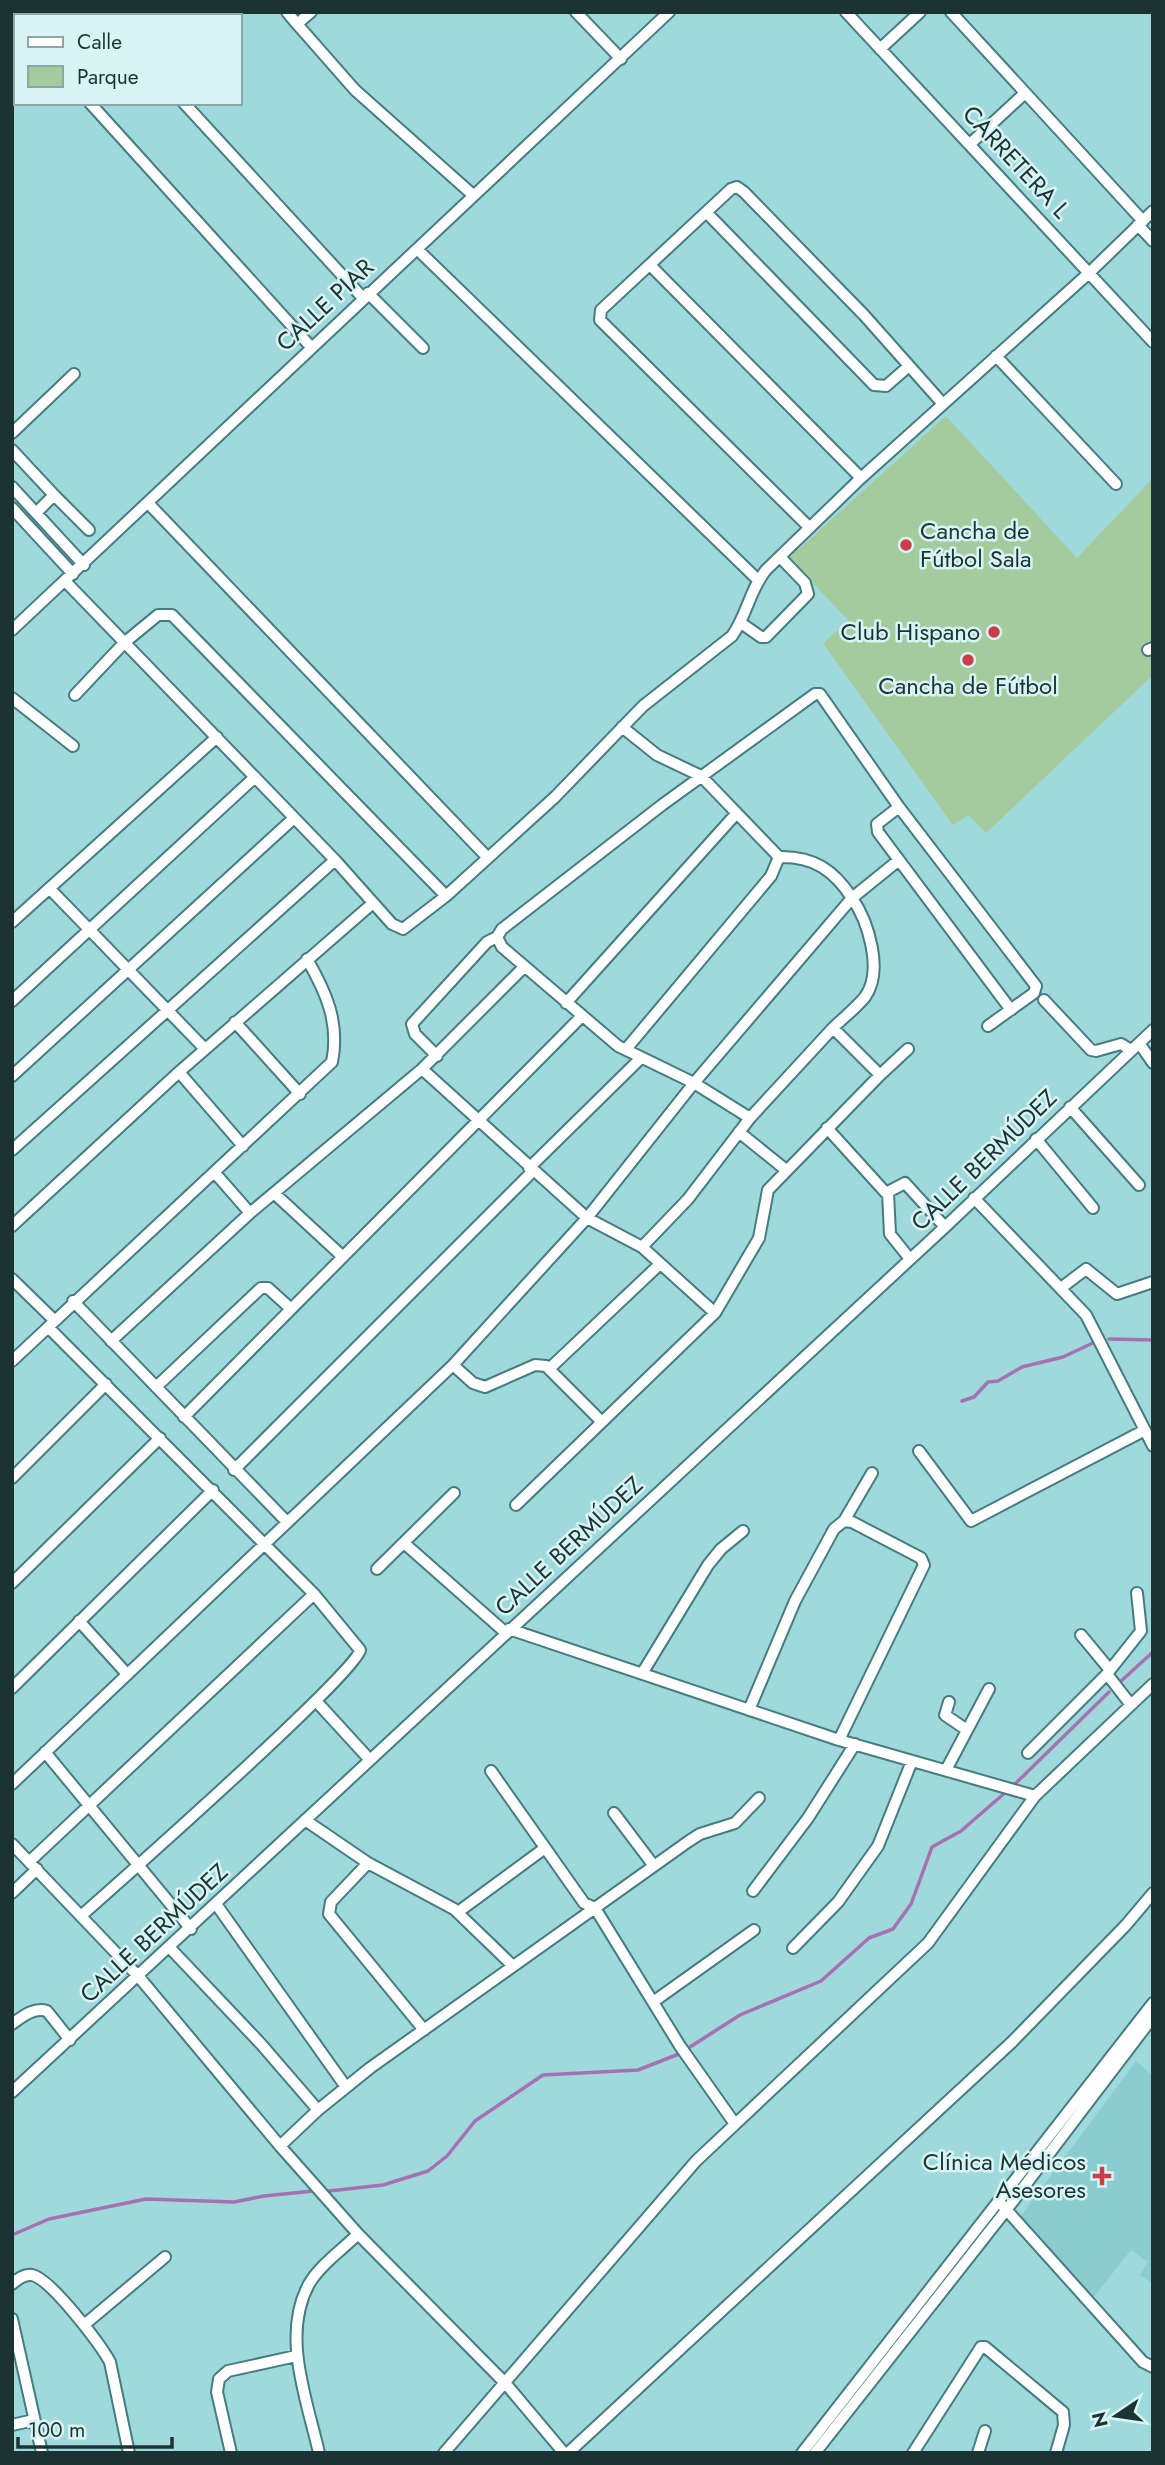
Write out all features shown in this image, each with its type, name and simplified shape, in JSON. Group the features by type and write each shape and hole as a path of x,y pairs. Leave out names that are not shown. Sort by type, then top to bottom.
{"street":[{"path":"287,12 355,90 473,195"},
{"path":"297,24 311,12"},
{"path":"576,12 621,59"},
{"name":"CALLE PIAR","path":"12,630 668,12"},
{"name":"CARRETERA L","path":"846,12 1153,342"},
{"path":"880,49 920,12"},
{"path":"951,12 1026,93 1153,240"},
{"path":"970,144 1026,93"},
{"path":"92,105 311,347"},
{"path":"186,105 366,295 423,348"},
{"path":"809,527 601,324 601,310 732,188 739,187 943,404"},
{"path":"12,508 124,643 335,860 392,924 403,929 446,896 555,797 643,706 733,636 758,580 809,527 1089,273 1153,211"},
{"path":"707,213 874,385 886,386 909,366"},
{"path":"416,249 758,580"},
{"path":"650,266 861,478"},
{"path":"996,356 1116,484"},
{"path":"12,433 74,374"},
{"path":"12,450 89,530"},
{"path":"12,488 84,565"},
{"path":"36,513 54,495"},
{"path":"148,503 488,858"},
{"path":"741,623 761,638 766,637 808,594 805,583 780,558"},
{"path":"75,695 124,643 158,615 166,613 176,617 446,896"},
{"path":"437,1056 415,1034 412,1024 487,942 497,937 502,929 701,776 818,693 900,807 1036,986 1034,992 988,1026"},
{"path":"12,698 73,746"},
{"path":"622,727 657,755 701,776 735,815 779,857 797,858 829,868 852,898 866,923 873,971 871,985 865,997 750,1118 688,1199 642,1247"},
{"path":"12,922 217,737"},
{"path":"12,1001 255,777"},
{"path":"900,807 877,824 877,829 1011,1010"},
{"path":"566,1003 735,815"},
{"path":"12,1076 294,818"},
{"path":"627,1048 771,876 779,857"},
{"path":"12,1150 335,860"},
{"path":"12,1784 453,1365 587,1218 694,1083 852,898 899,860"},
{"path":"50,888 205,1049"},
{"path":"12,1226 179,1072 373,903"},
{"path":"497,937 502,947 524,967 618,1046 627,1048 641,1058 694,1083 750,1118"},
{"path":"12,1361 332,1062 335,1047 331,1007 307,959"},
{"path":"111,1341 250,1213 437,1056 524,967"},
{"path":"1044,1000 1091,1050 1121,1044 1135,1046 1153,1063"},
{"path":"184,1417 582,1016"},
{"path":"235,1022 300,1094"},
{"path":"833,1028 880,1075"},
{"name":"CALLE BERMÚDEZ","path":"12,2092 945,1227 1153,1030"},
{"path":"516,1505 715,1313 759,1238 768,1190 908,1049"},
{"path":"234,1470 641,1058"},
{"path":"422,1069 587,1218 642,1247 715,1313"},
{"path":"179,1072 243,1146"},
{"path":"1069,1107 1139,1185"},
{"path":"827,1128 888,1193 890,1234 910,1259"},
{"path":"739,1132 786,1170"},
{"path":"1036,1139 1093,1208"},
{"path":"215,1173 250,1213"},
{"path":"888,1193 903,1183 908,1185 945,1227"},
{"path":"275,1194 342,1256"},
{"path":"974,1198 1061,1288 1098,1333 1153,1446"},
{"path":"550,1368 660,1264"},
{"path":"1061,1288 1089,1269 1117,1294 1153,1282"},
{"path":"1070,1298 1078,1289 1077,1275"},
{"path":"12,1279 106,1384 314,1594 360,1650 356,1661 316,1701 82,1915"},
{"path":"156,1387 261,1288 268,1288 290,1308"},
{"path":"74,1301 234,1470 288,1522"},
{"path":"453,1365 473,1383 485,1387 535,1366 550,1368 602,1422"},
{"path":"12,1478 106,1384"},
{"path":"919,1451 971,1521 1144,1426 1153,1416"},
{"path":"12,1583 160,1438"},
{"path":"749,1710 795,1601 834,1529 844,1521 872,1473"},
{"path":"12,1688 213,1490"},
{"path":"377,1569 454,1493"},
{"path":"839,1740 924,1565 921,1558 852,1522 844,1521"},
{"path":"643,1672 708,1565 721,1549 743,1531"},
{"path":"404,1543 508,1631 643,1672 839,1740 1035,1796"},
{"path":"1028,1753 1109,1672 1141,1631 1137,1593"},
{"path":"12,1893 33,1866 92,1806 314,1594"},
{"path":"79,1621 127,1674"},
{"path":"1081,1635 1131,1704"},
{"path":"444,2453 696,2161 928,1943 1035,1796 1153,1684"},
{"path":"946,1770 989,1689"},
{"path":"316,1701 370,1760"},
{"path":"949,1702 945,1715 967,1730"},
{"path":"753,1891 808,1818 855,1744"},
{"path":"45,1752 191,1928"},
{"path":"793,1948 838,1902 878,1846 912,1761"},
{"path":"491,1771 584,1903 595,1908 653,2002 735,2124"},
{"path":"280,2146 346,2087 424,2030 700,1834 734,1824 759,1798"},
{"path":"614,1813 654,1866"},
{"path":"304,1820 368,1863 458,1912 513,1966"},
{"path":"12,1844 139,1977 280,2146 358,2234 506,2384 566,2453 1012,2042 1126,1925 1153,1893"},
{"path":"458,1912 545,1848"},
{"path":"368,1863 331,1902 329,1914 424,2030"},
{"path":"216,1904 346,2087"},
{"path":"653,2002 754,1930"},
{"path":"170,1948 261,2044 318,2110"},
{"path":"816,2453 1153,2003"},
{"path":"12,2024 25,2015 47,2011 70,2040"},
{"path":"802,2453 1153,2017"},
{"path":"1003,2206 1143,2362 1153,2368"},
{"path":"319,2453 296,2356 301,2302 310,2281 358,2234"},
{"path":"84,2325 164,2257"},
{"path":"12,2284 26,2275 36,2276 84,2325 110,2362 129,2453"},
{"path":"12,2319 16,2363 42,2453"},
{"path":"913,2453 981,2347 985,2347 1063,2412 1064,2425 1056,2453"},
{"path":"231,2453 217,2392 219,2379 228,2371 296,2356"},
{"path":"12,2425 34,2420"},
{"path":"978,2453 985,2431"}],"shaded area":[{"name":"Clínica Médicos Asesores","path":"1136,2061 1153,2076 1153,2284 1140,2275 1148,2262 1131,2250 1092,2299 1018,2220"}],"green space":[{"name":"Club Hispano","path":"946,416 1077,558 1153,478 1153,675 986,833 968,815 953,825 823,643 849,621 789,558"}],"waterway":[{"path":"1109,1339 1153,1340"},
{"path":"962,1401 974,1397 988,1382 998,1381 1022,1367 1063,1357 1095,1342"},
{"path":"1120,1682 1153,1652"},
{"path":"1013,1786 1109,1692"},
{"path":"690,2047 740,2015 821,1981 869,1938 893,1929 911,1904 932,1847 961,1831 1007,1791"},
{"path":"329,2191 383,2185 428,2171 447,2156 475,2121 543,2075 638,2070 679,2054"},
{"path":"12,2235 49,2219 146,2199 234,2202 313,2191"}],"place":[{"name":"Cancha de Fútbol Sala","path":"906,545"},
{"name":"Club Hispano","path":"994,632"},
{"name":"Cancha de Fútbol","path":"968,660"},
{"name":"Clínica Médicos Asesores","path":"1102,2176"}]}
